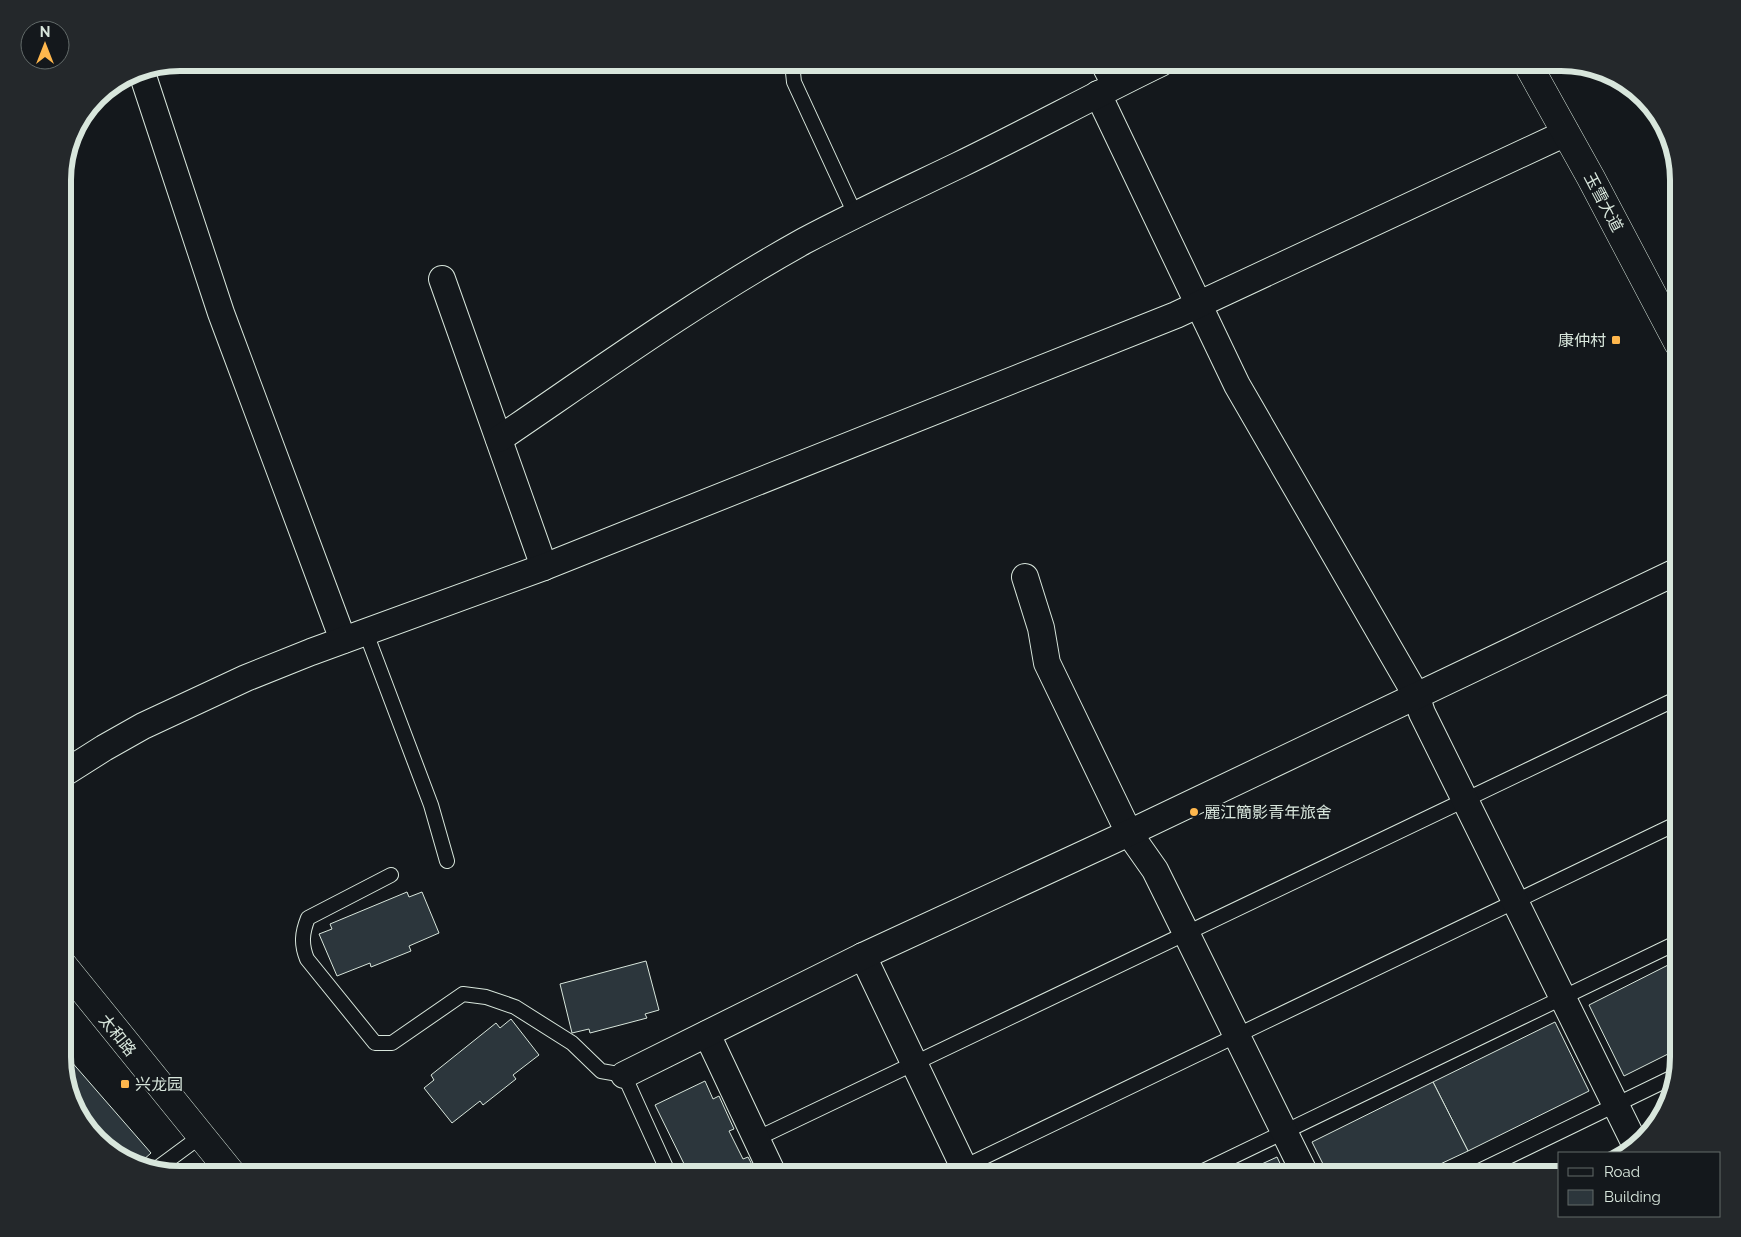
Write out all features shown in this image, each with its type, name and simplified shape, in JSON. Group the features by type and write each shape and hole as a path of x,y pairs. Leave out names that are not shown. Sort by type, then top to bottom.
{"main road":[{"name":"玉雪大道","path":"1532,71 1670,328"},
{"name":"太和路","path":"71,975 225,1166"}],"street":[{"path":"499,439 658,330 722,289 804,242 855,214 959,165 1143,71"},
{"path":"144,78 222,313 354,637"},
{"path":"1104,91 1198,305 1237,385 1416,695 1422,713 1632,1139"},
{"path":"71,769 104,748 183,707 246,678 544,567 1198,305 1566,133"},
{"path":"442,280 544,567"},
{"path":"624,1075 863,956 1129,833 1670,575"},
{"path":"1025,577 1041,628 1047,663 1129,833 1155,870 1301,1166"},
{"path":"863,956 914,1064 957,1166"},
{"path":"707,1034 769,1166"}],"lane":[{"path":"793,71 794,82 855,214"},
{"path":"1100,71 1104,91"},
{"path":"354,637 432,805 447,862"},
{"path":"756,1139 1670,702"},
{"path":"972,1166 1670,827"},
{"path":"391,875 308,918 302,938 307,959 375,1043 392,1043 463,994 486,997 515,1007 572,1043 601,1071 624,1075 664,1166"},
{"path":"1215,1166 1670,946"},
{"path":"1490,1166 1667,1080"},
{"path":"163,1164 201,1136"}],"building":[{"path":"407,892 409,897 422,892 439,933 409,946 411,951 371,967 370,963 337,976 319,934 332,929 330,924"},
{"path":"646,961 659,1010 645,1014 647,1018 590,1033 589,1029 572,1033 560,984"},
{"path":"1670,964 1670,1053 1624,1076 1589,1005"},
{"path":"511,1019 539,1055 513,1075 516,1079 483,1105 480,1101 452,1123 424,1088 434,1080 431,1075 496,1023 500,1028"},
{"path":"1555,1022 1589,1091 1468,1151 1433,1082"},
{"path":"71,1061 151,1153 144,1159 132,1154 109,1139 98,1128 86,1111 80,1098 75,1085"},
{"path":"705,1081 713,1099 719,1096 734,1129 729,1131 743,1159 748,1157 753,1166 685,1166 655,1105"},
{"path":"1433,1082 1468,1151 1436,1166 1324,1166 1312,1142"},
{"path":"1277,1157 1281,1166 1257,1166"}],"place":[{"name":"康仲村","path":"1616,340"},
{"name":"麗江簡影青年旅舍","path":"1194,812"},
{"name":"兴龙园","path":"125,1084"}]}
